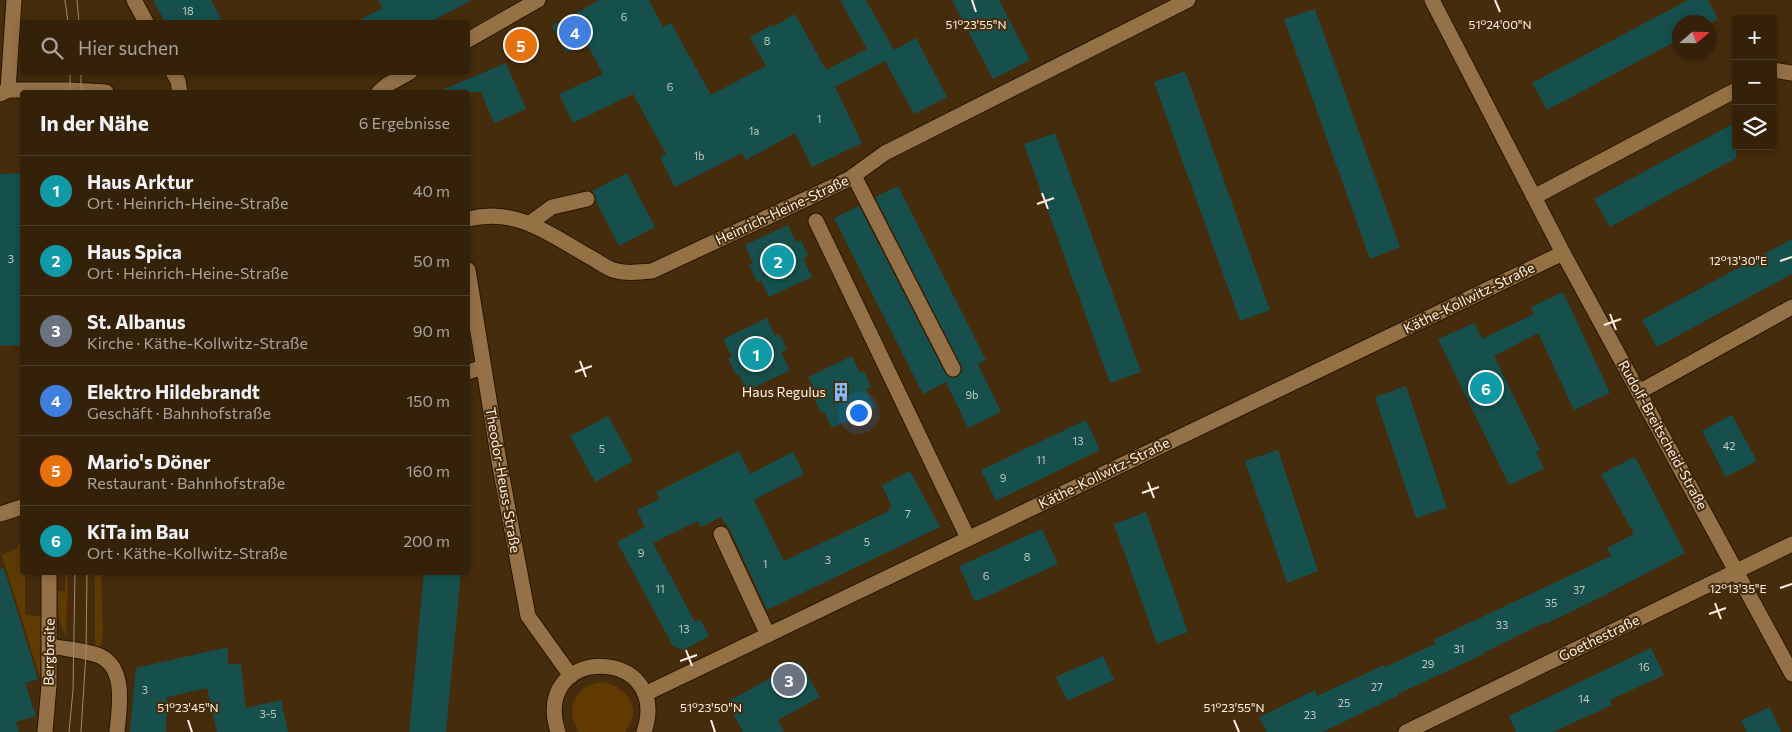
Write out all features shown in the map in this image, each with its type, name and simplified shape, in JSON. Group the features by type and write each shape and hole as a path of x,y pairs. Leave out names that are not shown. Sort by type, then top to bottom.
{"street":[{"path":"14,0 4,92 20,92"},
{"path":"134,0 145,20"},
{"path":"470,39 538,0"},
{"name":"Heinrich-Heine-Straße","path":"470,218 479,216 511,217 530,223 612,270 631,274 652,271 854,176 885,152 1188,0"},
{"name":"Rudolf-Breitscheid-Straße","path":"1432,0 1563,252 1792,674"},
{"path":"1777,69 1792,73"},
{"path":"175,75 180,90"},
{"path":"381,90 405,75"},
{"path":"1534,197 1732,92"},
{"path":"854,176 953,369"},
{"path":"530,223 552,207 587,199"},
{"path":"816,221 968,538"},
{"name":"Käthe-Kollwitz-Straße","path":"645,694 1563,252"},
{"name":"Theodor-Heuss-Straße","path":"470,283 483,367 528,616 571,676"},
{"path":"1640,392 1792,306"},
{"path":"470,371 483,367"},
{"path":"0,514 20,508"},
{"path":"722,534 768,635"},
{"name":"Goethestraße","path":"1406,732 1792,544"},
{"name":"Bergbreite","path":"45,732 49,685 50,575"},
{"path":"50,646 100,656 115,672 120,700 116,732"},
{"path":"558,732 554,718 555,703 560,688 571,676 583,669 598,665 612,666 626,672 637,682 645,694 648,707 644,732"}],"shaded area":[{"path":"20,543 20,575 25,575 25,615 41,616 40,678 2,555 16,549"},
{"path":"65,575 68,575 66,636 60,620 58,603 58,591 65,591"},
{"path":"95,575 101,575 103,634 100,648 95,646"},
{"path":"604,682 620,689 631,701 633,716 630,724 625,732 579,732 572,714 572,706 575,699 586,687"}],"building":[{"path":"153,0 211,0 222,20 164,20"},
{"path":"378,0 472,0 434,20 359,20 383,8"},
{"path":"599,0 649,0 663,27 671,23 711,95 766,66 750,37 772,25 773,27 795,14 826,70 867,49 840,0 866,0 894,50 916,38 947,97 914,114 885,61 835,87 862,143 812,167 795,133 746,160 742,153 675,187 660,157 666,154 633,94 573,123 559,94 603,74 586,42 566,53 552,26"},
{"path":"952,0 999,0 1030,60 993,79"},
{"path":"1688,0 1708,0 1716,15 1672,15 1672,43 1547,110 1532,83"},
{"path":"1315,9 1400,247 1370,259 1284,19"},
{"path":"506,63 526,109 494,123 481,92 442,90"},
{"path":"1185,71 1270,310 1240,321 1154,82"},
{"path":"1732,124 1732,150 1736,150 1736,158 1610,227 1594,199"},
{"path":"1055,133 1141,372 1110,383 1024,144"},
{"path":"20,173 20,345 0,346 0,174"},
{"path":"627,173 655,227 619,246 592,191"},
{"path":"898,186 986,360 978,364 1001,412 968,428 946,382 923,394 834,218 859,206 945,373 952,378 958,377 962,370 961,365 875,197"},
{"path":"788,225 796,242 801,240 808,256 803,258 812,277 769,297 761,280 757,282 749,265 753,263 745,245"},
{"path":"1792,239 1792,274 1657,347 1642,320"},
{"path":"1563,292 1610,393 1574,410 1538,333 1494,356 1540,450 1536,452 1544,469 1509,485 1438,339 1474,323 1482,339 1534,314 1531,307"},
{"path":"767,318 775,336 779,334 787,349 781,352 790,370 747,391 739,374 736,375 728,358 732,357 723,339"},
{"name":"Haus Regulus","path":"852,356 860,373 864,371 871,387 866,389 875,408 832,428 824,411 821,413 813,396 817,394 808,377"},
{"path":"1406,386 1447,508 1416,518 1375,397"},
{"path":"1732,415 1757,461 1726,477 1702,431"},
{"path":"608,416 633,461 595,482 570,436"},
{"path":"1086,420 1100,450 996,501 981,470"},
{"path":"1278,450 1318,571 1287,583 1245,461"},
{"path":"739,451 750,474 793,452 804,474 754,500 784,561 889,511 888,509 892,508 882,485 910,471 940,527 767,610 730,530 721,517 701,527 698,521 653,543 695,622 700,619 709,636 683,650 673,646 617,542 645,527 637,510 660,499 656,492"},
{"path":"1635,457 1685,553 1601,597 1546,624 1545,622 1484,654 1323,732 1267,732 1259,717 1315,690 1317,696 1384,665 1385,667 1435,644 1433,640 1611,556 1607,548 1634,534 1601,474"},
{"path":"1146,512 1188,632 1157,644 1114,524"},
{"path":"1042,529 1058,564 975,602 959,566"},
{"path":"4,568 38,679 25,683 36,716 16,722 19,732 0,732 0,569"},
{"path":"424,575 461,575 446,732 409,732"},
{"path":"228,647 228,664 241,664 246,708 281,700 288,732 217,732 207,688 167,697 166,732 130,732 136,668"},
{"path":"1651,648 1664,675 1610,700 1612,705 1553,732 1516,732 1509,716"},
{"path":"1103,656 1114,680 1067,701 1056,677"},
{"path":"800,662 820,697 778,720 784,732 743,732 727,702"},
{"path":"1770,707 1781,732 1747,732 1741,720"}],"tram line":[{"path":"65,0 68,20"},
{"path":"77,0 79,20"},
{"path":"70,75 70,90"},
{"path":"81,75 81,90"},
{"path":"69,732 73,690 75,575"},
{"path":"81,732 86,653 87,575"}],"place":[{"name":"Elektro Hildebrandt","path":"575,32"},
{"name":"Mario's Döner","path":"521,45"},
{"name":"Haus Spica","path":"778,261"},
{"name":"Haus Arktur","path":"756,354"},
{"name":"KiTa im Bau","path":"1486,388"},
{"name":"Haus Regulus","path":"841,392"},
{"name":"St. Albanus","path":"789,680"}]}
